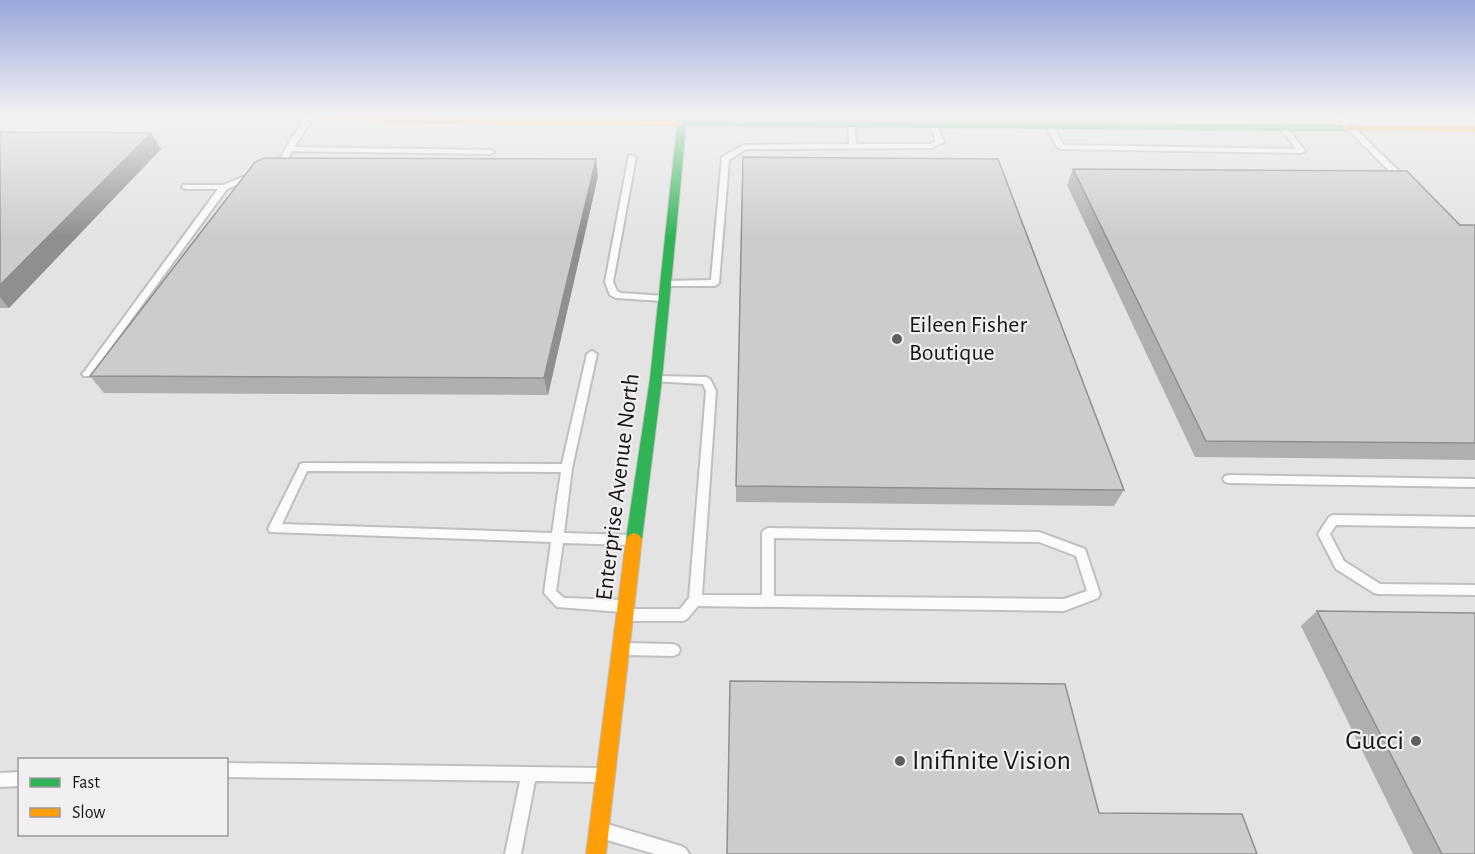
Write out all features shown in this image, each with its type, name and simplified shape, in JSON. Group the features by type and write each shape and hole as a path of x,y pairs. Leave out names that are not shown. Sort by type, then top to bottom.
{"main road":[{"name":"Enterprise Avenue North","path":"596,854 620,649 656,379 663,291 678,157"}],"lane":[{"path":"269,170 280,166 285,157"},
{"path":"632,157 609,282 613,293 619,296 715,283 725,159 728,157"},
{"path":"1380,157 1407,183"},
{"path":"186,187 224,187 258,174"},
{"path":"87,374 224,187"},
{"path":"592,354 567,468 550,593 561,603 683,615 695,600 711,391 706,381 656,379"},
{"path":"567,468 304,467 274,529 634,541"},
{"path":"1229,479 1475,483"},
{"path":"1475,522 1333,520 1324,534 1340,565 1378,589 1475,590"},
{"path":"695,600 768,601 1064,605 1094,594 1081,553 1040,537 768,533 768,601"},
{"path":"620,649 673,650"},
{"path":"228,770 606,776"},
{"path":"513,854 529,773"},
{"path":"0,780 18,779"},
{"path":"599,830 681,854"}],"building":[{"path":"0,157 127,157 0,285"},
{"name":"Eileen Fisher Boutique","path":"743,157 998,159 1124,490 736,486"},
{"path":"264,158 596,159 544,378 90,376 255,162"},
{"path":"1073,169 1407,171 1460,225 1475,225 1475,443 1206,441"},
{"name":"Gucci","path":"1317,611 1475,613 1475,854 1442,854"},
{"name":"Inifinite Vision","path":"730,681 1065,684 1099,813 1242,814 1257,854 727,854"}],"traffic: fast":[{"path":"634,539 656,379 679,157"}],"traffic: slow":[{"path":"596,854 634,539"}],"place":[{"name":"Eileen Fisher Boutique","path":"897,339"},
{"name":"Gucci","path":"1416,741"},
{"name":"Inifinite Vision","path":"900,761"}]}
